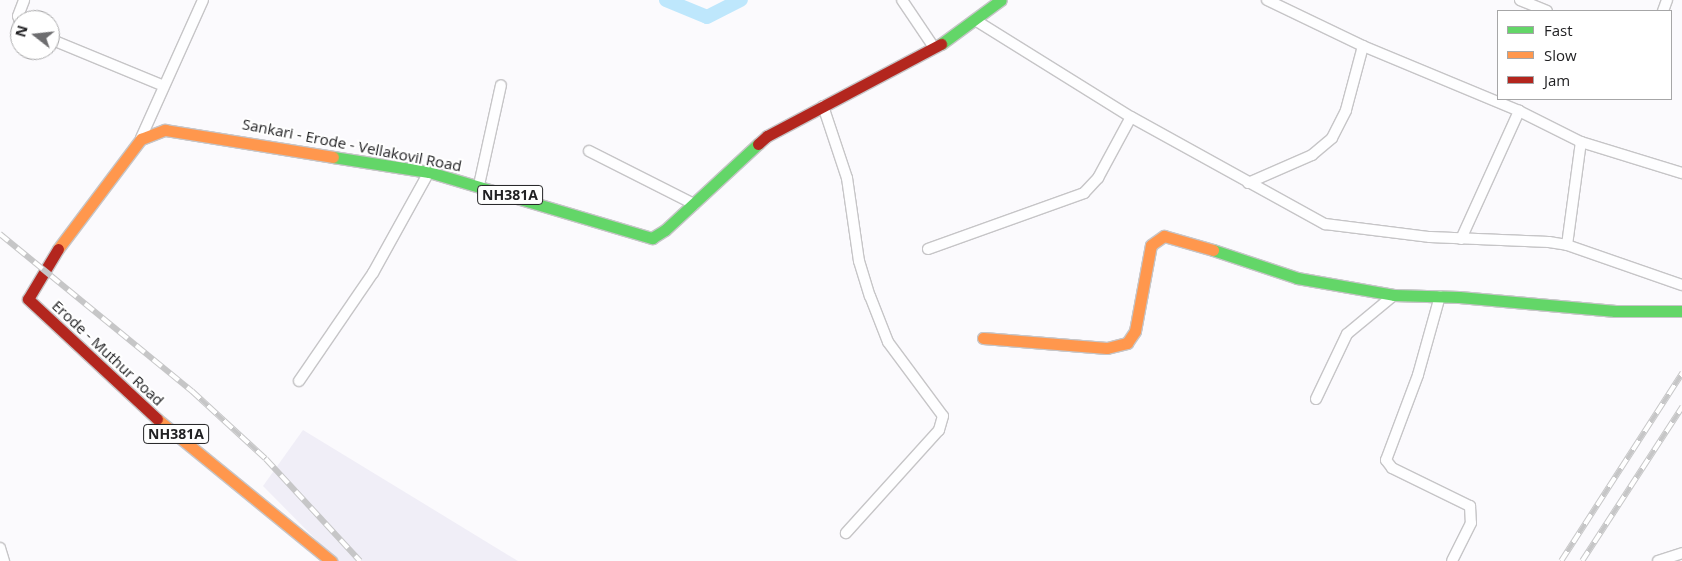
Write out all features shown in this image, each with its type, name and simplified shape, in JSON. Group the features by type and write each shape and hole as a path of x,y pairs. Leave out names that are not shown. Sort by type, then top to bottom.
{"main road":[{"name":"Sankari - Erode - Vellakovil Road","path":"141,139 165,130 429,172 652,238 694,204 767,136 954,36 1001,0"},
{"name":"Erode - Muthur Road","path":"141,139 81,216 44,269 28,299 135,400 331,561"},
{"path":"984,338 1107,348 1127,344 1135,331 1147,254 1151,245 1164,236 1179,238 1297,278 1394,296 1440,296 1615,311 1682,311"}],"street":[{"path":"141,139 203,0"},
{"path":"902,0 933,46"},
{"path":"1268,0 1363,46 1519,111 1581,142 1682,173"},
{"path":"1520,0 1545,10"},
{"path":"975,20 1131,117 1325,224 1462,239 1567,245 1682,285"},
{"path":"60,43 164,86"},
{"path":"1248,183 1312,154 1332,138 1346,110 1363,46"},
{"path":"478,185 501,85"},
{"path":"823,106 847,178 859,261 870,296 888,342 944,416 939,430 846,534"},
{"path":"1462,239 1519,111"},
{"path":"928,249 1084,193 1098,178 1131,117"},
{"path":"1567,245 1581,142"},
{"path":"589,151 694,204"},
{"path":"299,381 373,273 429,172"},
{"path":"1316,399 1347,334 1394,296"},
{"path":"1440,296 1418,375 1386,460 1392,468 1470,506 1471,523 1452,561"},
{"path":"0,548 4,561"},
{"path":"1658,561 1682,553"}],"shaded area":[{"path":"303,430 518,561 337,561 263,486"}],"waterway":[{"path":"666,0 707,17 741,0"}],"railway":[{"path":"0,234 192,391 266,459 360,561"},
{"path":"1561,561 1682,373"},
{"path":"1582,561 1682,407"}],"traffic: fast":[{"path":"941,44 1001,0"},
{"path":"333,157 429,172 652,238 665,230 758,144"},
{"path":"1213,250 1297,278 1394,295 1459,297 1615,311 1682,311"}],"traffic: slow":[{"path":"58,249 141,139 165,130 333,157"},
{"path":"983,338 1107,348 1127,343 1135,331 1151,245 1164,236 1213,250"},
{"path":"157,419 331,561"}],"traffic: jam":[{"path":"758,144 767,136 941,44"},
{"path":"58,249 28,299 157,419"}]}
